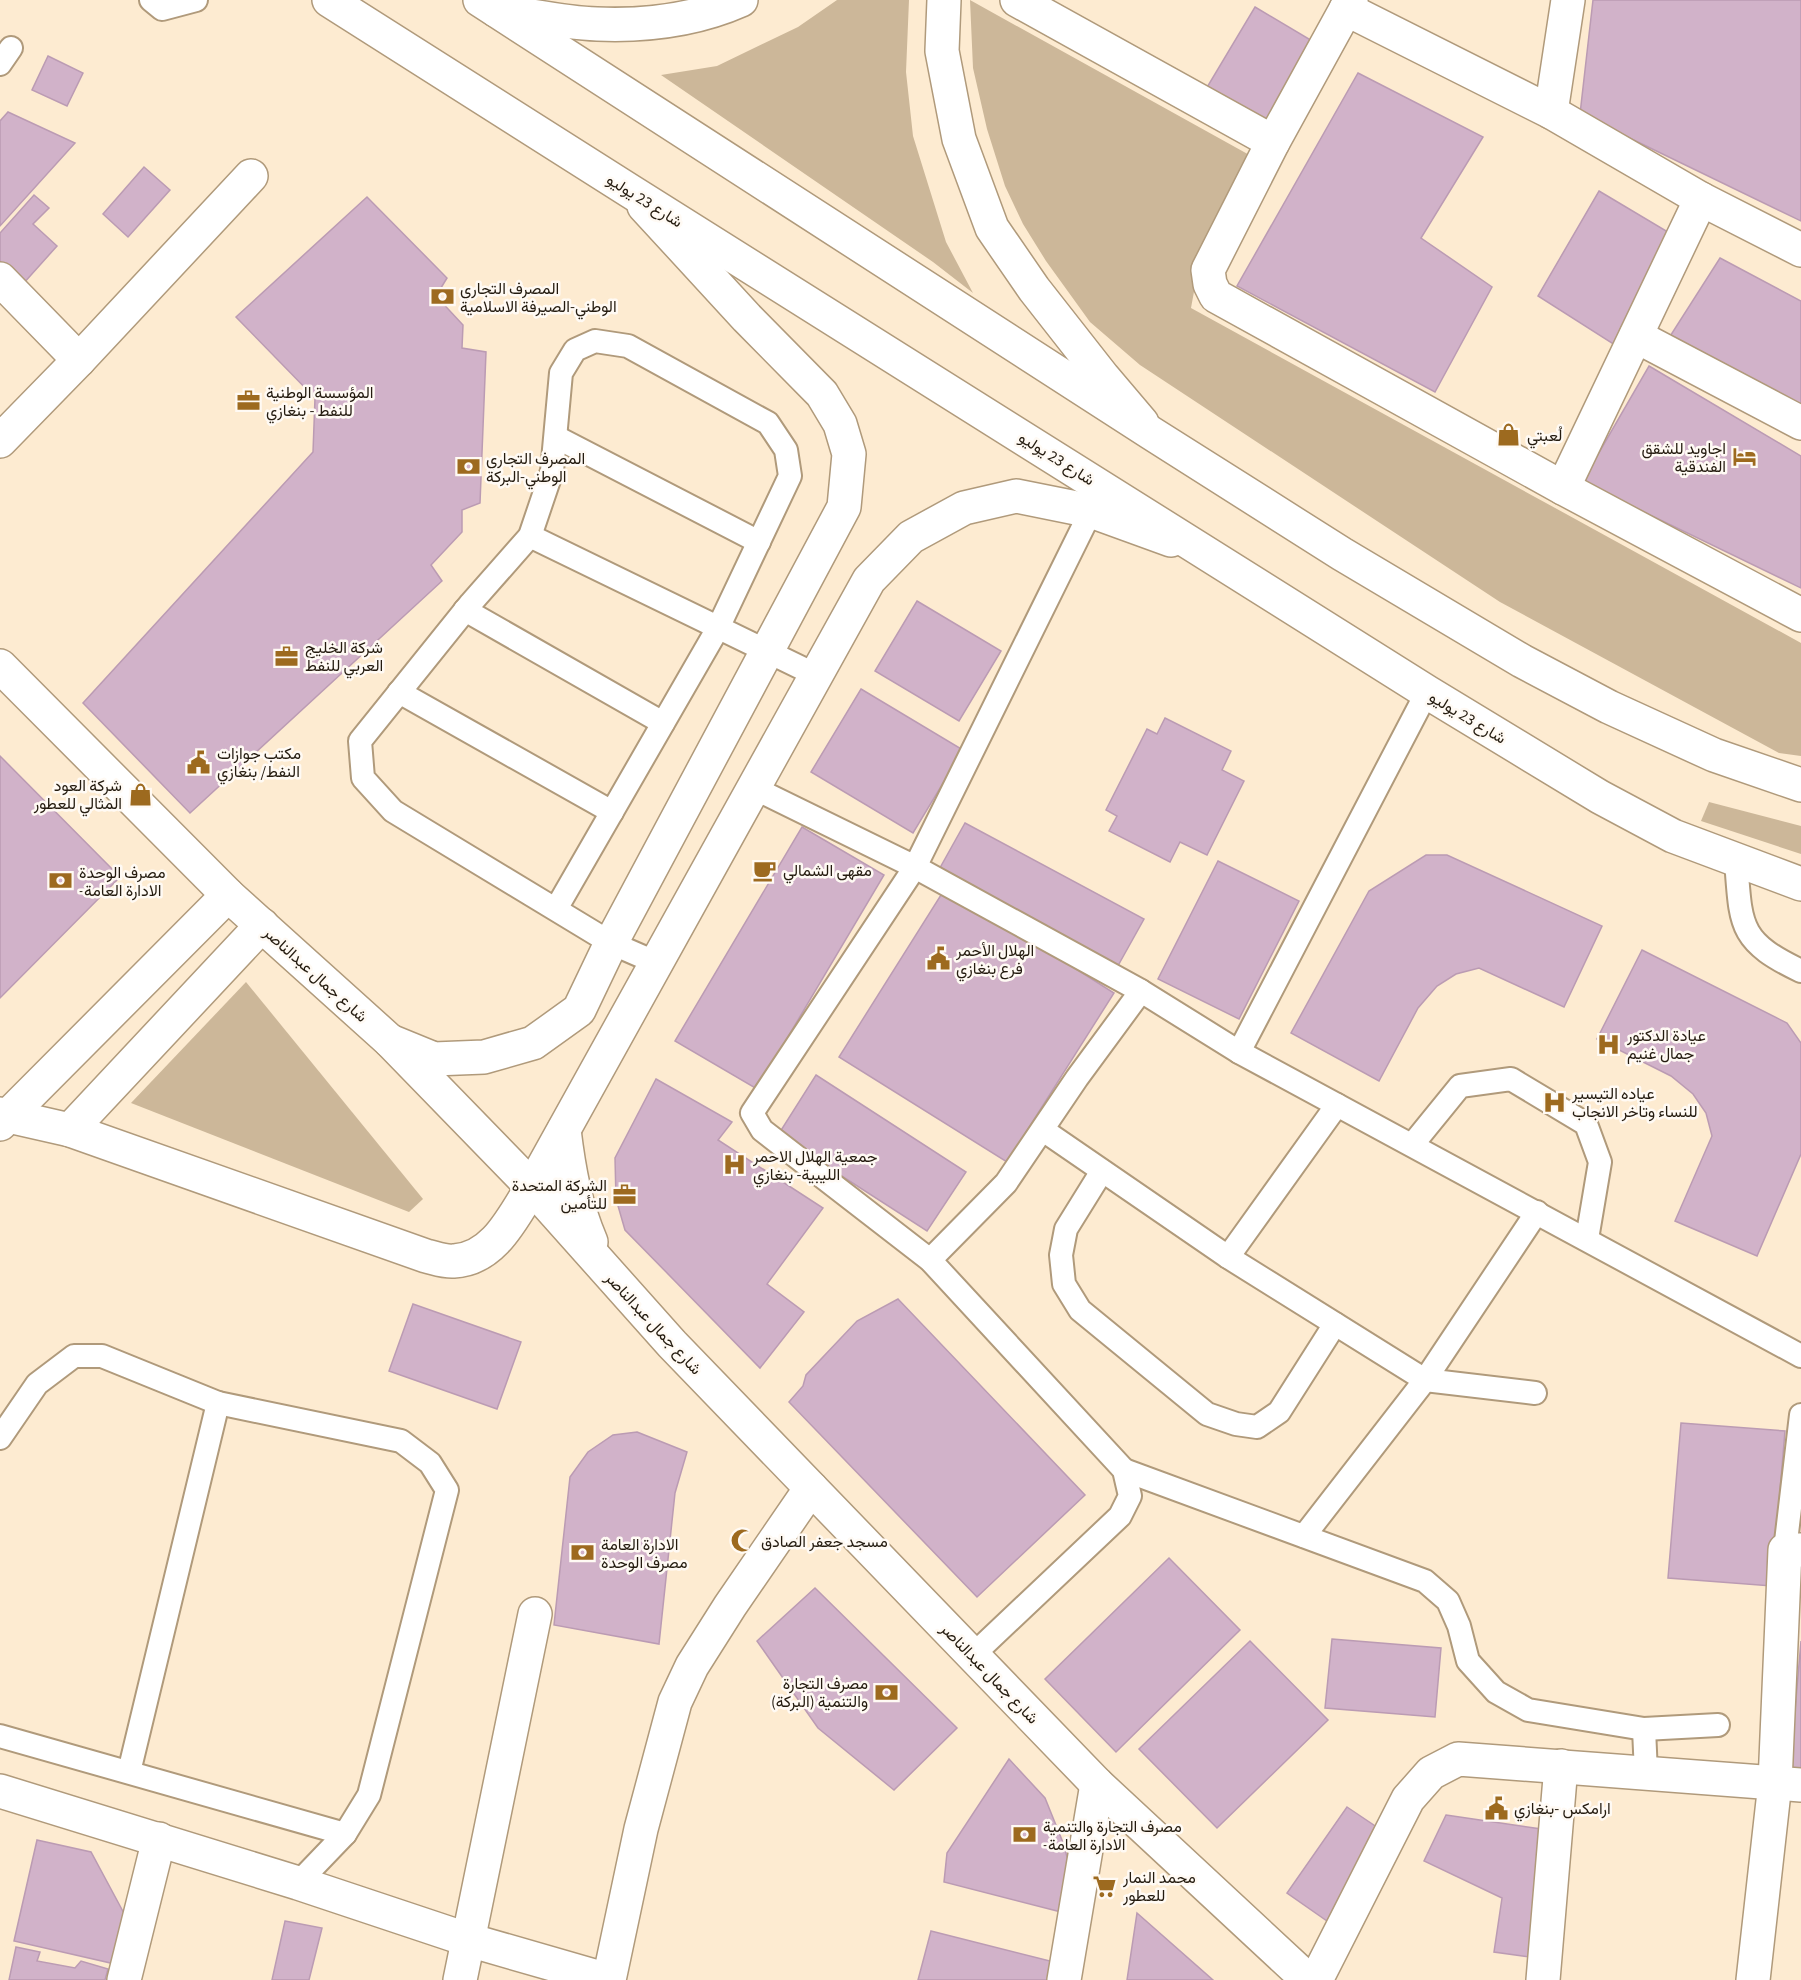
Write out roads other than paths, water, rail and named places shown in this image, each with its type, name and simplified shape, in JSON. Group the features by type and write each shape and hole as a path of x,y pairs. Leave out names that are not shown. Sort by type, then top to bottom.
{"street":[{"name":"شارع 23 يوليو","path":"329,0 1427,692 1600,797 1673,836 1801,884"},
{"path":"488,5 596,24 663,22 741,0"},
{"path":"944,0 942,51 959,139 992,228 1034,289 1103,377 1151,433"},
{"path":"1017,0 1274,142"},
{"path":"1551,112 1568,0"},
{"path":"488,5 1341,554 1531,666 1609,706 1714,755 1801,785"},
{"path":"1801,250 1701,199 1551,112 1349,5 1274,142 1208,270 1210,284 1216,296 1563,488 1801,615"},
{"path":"0,441 251,176"},
{"path":"390,1041 434,1059 484,1058 533,1043 579,1010 611,943 844,507 849,454 840,424 822,394 747,318 630,191"},
{"path":"1563,488 1701,199"},
{"path":"0,279 79,360"},
{"path":"1636,336 1801,423"},
{"path":"3,1118 70,1130 426,1256 452,1262 471,1258 488,1247 502,1233 532,1187 869,580 911,537 964,508 1016,496 1091,511 1209,554"},
{"name":"شارع جمال عبدالناصر","path":"0,666 228,895 390,1041 532,1187 672,1344 1097,1784 1308,1980"},
{"path":"3,1118 228,895"},
{"path":"70,1130 262,925"},
{"path":"564,1130 574,1197 600,1263"},
{"path":"0,1791 298,1882 469,1940 608,1980 641,1829 675,1702 692,1666 730,1606 811,1488"},
{"path":"1753,1980 1788,1784 1793,1550"},
{"path":"459,1980 535,1614"},
{"path":"1316,1980 1408,1798 1431,1773 1458,1759 1788,1784"},
{"path":"1543,1980 1561,1766"},
{"path":"1064,1980 1097,1784"},
{"path":"124,1980 159,1839"}],"lane":[{"path":"151,0 162,9 196,0"},
{"path":"556,909 718,628 789,476 786,450 768,423 628,346 595,341 574,350 561,373 552,471 530,536 465,610 360,741 363,778 393,811 611,943 657,963"},
{"path":"555,437 759,542"},
{"path":"1091,511 915,867 752,1113 756,1122 762,1130 930,1260 1124,1470 1425,1581 1448,1601 1459,1626 1468,1661 1496,1692 1528,1710 1644,1729 1718,1725"},
{"path":"530,536 816,675"},
{"path":"465,610 663,723"},
{"path":"399,692 612,812"},
{"path":"1239,1052 1427,692"},
{"path":"754,788 915,867 1141,991 1239,1052 1801,1356"},
{"path":"1736,860 1740,912 1746,931 1775,959 1801,971"},
{"path":"930,1260 1006,1183 1077,1078 1141,991"},
{"path":"1412,1145 1460,1086 1511,1079 1586,1124 1599,1162 1587,1239"},
{"path":"1228,1257 1337,1105"},
{"path":"1043,1130 1228,1257 1425,1380 1535,1393"},
{"path":"1102,1171 1066,1229 1061,1255 1064,1284 1080,1310 1207,1414 1236,1424 1257,1427 1279,1412 1335,1324"},
{"path":"1304,1536 1425,1380 1537,1212"},
{"path":"0,1438 37,1384 74,1356 102,1356 218,1403 401,1441 430,1463 447,1490 369,1795 345,1834 298,1882"},
{"path":"129,1772 218,1403"},
{"path":"1793,1550 1801,1415"},
{"path":"973,1655 1120,1516 1130,1496 1124,1470"},
{"path":"1644,1729 1646,1773"},
{"path":"0,1736 345,1834"}],"place":[{"name":"المصرف التجاري الوطني-الصيرفة الاسلامية","path":"442,297"},
{"name":"المؤسسة الوطنية للنفط - بنغازي","path":"248,401"},
{"name":"لُعبتي","path":"1509,435"},
{"name":"اجاويد للشقق الفندقية","path":"1744,457"},
{"name":"المصرف التجاري الوطني-البركة","path":"468,467"},
{"name":"شركة الخليج العربي للنفط","path":"287,656"},
{"name":"مكتب جوازات النفط/ بنغازي","path":"199,762"},
{"name":"شركة العود المثالي للعطور","path":"140,794"},
{"name":"مقهى الشمالي","path":"765,870"},
{"name":"مصرف الوحدة -الادارة العامة","path":"61,881"},
{"name":"الهلال الأحمر فرع بنغازي","path":"938,959"},
{"name":"عيادة الدكتور جمال غنيم","path":"1609,1044"},
{"name":"عياده التيسير للنساء وتاخر الانجاب","path":"1554,1102"},
{"name":"جمعية الهلال الاحمر الليبية- بنغازي","path":"735,1165"},
{"name":"الشركة المتحدة للتأمين","path":"625,1194"},
{"name":"مسجد جعفر الصادق","path":"743,1541"},
{"name":"الادارة العامة مصرف الوحدة","path":"583,1553"},
{"name":"مصرف التجارة والتنمية (البركة)","path":"886,1692"},
{"name":"ارامكس -بنغازي","path":"1496,1808"},
{"name":"مصرف التجارة والتنمية -الادارة العامة","path":"1025,1835"},
{"name":"محمد النمار للعطور","path":"1105,1886"}]}
